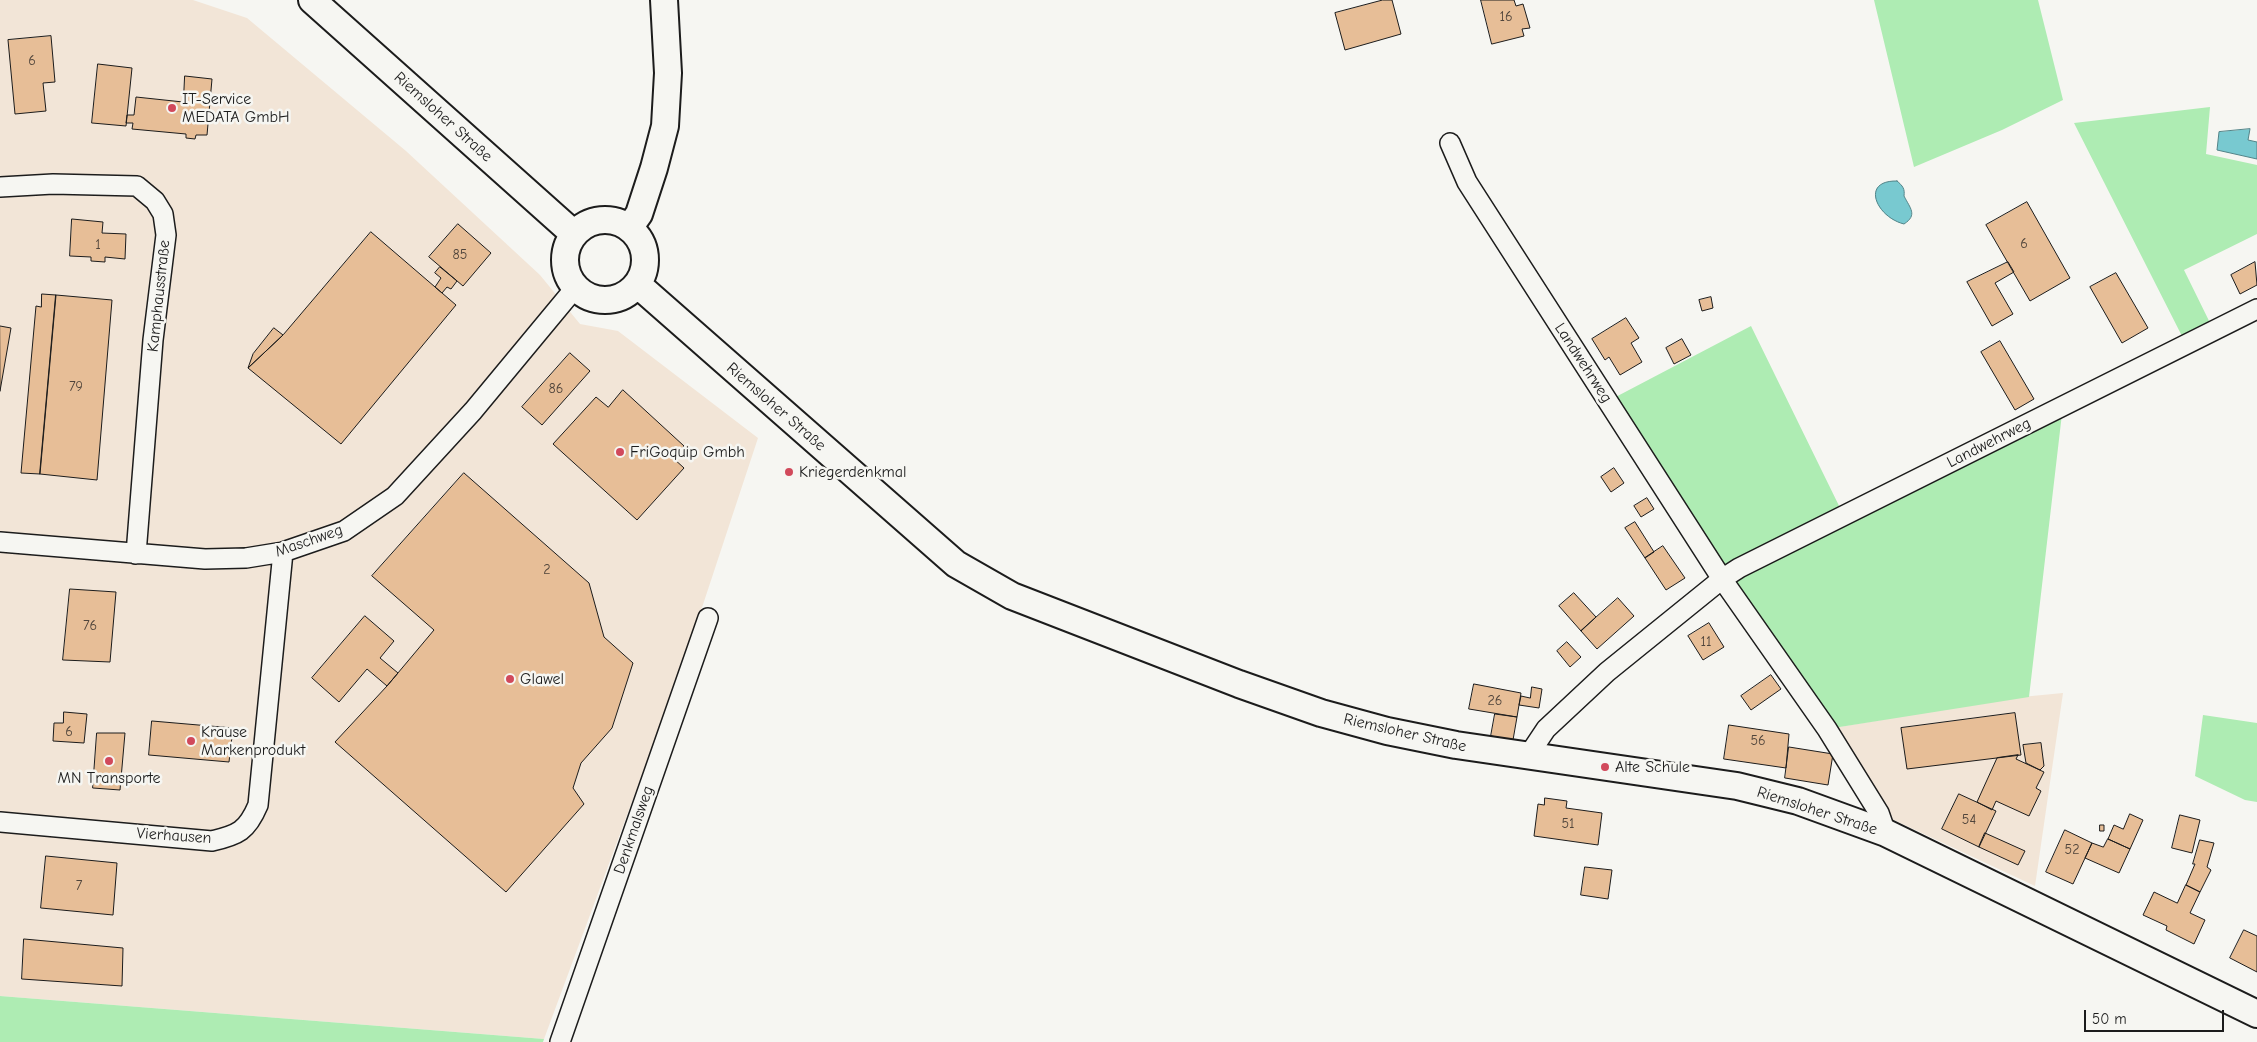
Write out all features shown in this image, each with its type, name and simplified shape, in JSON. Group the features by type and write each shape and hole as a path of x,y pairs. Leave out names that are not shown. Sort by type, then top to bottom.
{"main road":[{"name":"Riemsloher Straße","path":"312,0 574,234"},
{"path":"629,228 639,214 665,126 668,73 664,0"},
{"path":"595,221 619,222 629,228 638,237 643,248 645,261 643,273 637,284 629,292 618,298 607,300 595,300 575,288 568,278 564,255 568,243 574,234 584,226 595,221"},
{"name":"Riemsloher Straße","path":"637,284 956,564 1012,596 1239,684 1321,713 1386,731 1456,745 1737,786 1798,802 1886,833 2257,1014"}],"street":[{"name":"Landwehrweg","path":"1450,143 1467,182 1722,579 1827,729 1879,813 1886,833"},
{"name":"Kamphausstraße","path":"0,187 53,184 136,186 155,202 163,214 166,235 153,340 136,554"},
{"name":"Maschweg","path":"0,542 205,559 238,559 283,552 344,531 394,496 473,411 575,288"},
{"name":"Landwehrweg","path":"1528,756 1546,729 1607,672 1722,579 1739,568 2257,309"},
{"name":"Vierhausen","path":"0,822 212,841 234,836 251,822 258,805 283,552"},
{"name":"Denkmalsweg","path":"560,1042 708,618"}],"shaded area":[{"path":"0,0 193,0 247,18 406,151 540,275 580,324 618,331 758,438 686,656 544,1039 0,996"},
{"path":"2063,693 2035,886 1879,813 1827,729 2011,698"}],"green space":[{"path":"1874,0 2038,0 2063,100 2002,130 1914,167"},
{"path":"2210,107 2206,154 2257,165 2257,234 2184,270 2214,331 2186,344 2074,123"},
{"path":"1751,326 1844,516 2063,405 2029,697 1827,729 1608,401"},
{"path":"2203,715 2257,723 2257,802 2245,800 2195,776"},
{"path":"0,996 544,1039 543,1042 0,1042"}],"water":[{"path":"2250,129 2248,140 2257,142 2257,159 2217,150 2219,132"},
{"path":"1897,181 1903,188 1904,196 1912,211 1911,218 1904,224 1886,214 1876,200 1876,192 1879,186 1886,182"}],"building":[{"path":"1383,0 1392,0 1401,34 1345,50 1335,13"},
{"path":"1481,0 1514,0 1516,6 1523,4 1530,28 1522,29 1524,36 1492,44"},
{"path":"51,36 55,82 43,83 46,111 15,114 8,40"},
{"path":"98,64 132,68 126,126 92,123"},
{"name":"IT-Service MEDATA GmbH","path":"185,76 212,79 207,135 196,135 195,139 186,138 186,134 132,129 133,123 126,123 127,115 134,115 136,97 183,102"},
{"path":"2027,202 2070,278 2030,301 1986,225"},
{"path":"72,219 103,222 102,233 126,234 125,259 105,257 105,262 91,261 91,257 70,256"},
{"path":"458,224 491,253 463,286 429,257"},
{"path":"371,232 456,305 341,444 248,368 283,335"},
{"path":"2008,262 2014,272 1995,283 2013,314 1992,326 1967,282"},
{"path":"2255,262 2257,285 2240,294 2231,275"},
{"path":"440,267 457,281 451,289 447,287 442,293 435,287 441,278 435,273"},
{"path":"2116,273 2148,328 2122,343 2090,287"},
{"path":"42,294 56,295 40,474 21,473 36,306 41,307"},
{"path":"56,295 112,300 97,480 40,474"},
{"path":"1711,297 1713,308 1702,311 1699,300"},
{"path":"1626,318 1639,338 1631,343 1642,362 1620,375 1609,357 1605,360 1592,339"},
{"path":"0,326 11,328 0,391"},
{"path":"274,328 283,335 248,368 253,354"},
{"path":"1682,339 1691,355 1674,364 1666,348"},
{"path":"2000,341 2034,399 2015,410 1981,352"},
{"path":"570,353 590,371 542,425 522,407"},
{"name":"FriGoquip Gmbh","path":"623,390 684,446 673,458 684,468 637,520 553,444 596,397 608,407"},
{"path":"1614,468 1624,483 1611,492 1601,477"},
{"name":"Glawel","path":"464,473 589,583 604,637 633,663 612,728 581,763 573,788 584,804 506,892 335,742 387,686 434,630 372,576"},
{"path":"1647,498 1654,509 1641,517 1634,506"},
{"path":"1635,522 1654,552 1645,558 1625,528"},
{"path":"1663,546 1685,578 1666,590 1645,558"},
{"path":"70,589 116,592 110,662 63,660"},
{"path":"1574,593 1596,617 1581,631 1559,606"},
{"path":"1618,598 1634,616 1597,649 1581,631"},
{"path":"365,616 394,641 380,658 398,673 387,686 367,669 339,702 312,678"},
{"path":"1709,623 1724,647 1703,660 1688,636"},
{"path":"1567,642 1581,657 1570,667 1557,651"},
{"path":"1771,675 1781,689 1751,710 1741,696"},
{"path":"1474,684 1521,693 1517,717 1469,709"},
{"path":"1532,687 1542,689 1539,708 1519,705 1521,696 1530,698"},
{"path":"64,712 87,714 84,743 53,741 54,723 63,723"},
{"path":"2015,713 2021,755 1907,769 1901,728"},
{"path":"1495,714 1517,717 1513,740 1491,736"},
{"name":"Krause Markenprodukt","path":"152,721 233,728 229,762 149,755"},
{"path":"1729,725 1789,734 1786,768 1724,759"},
{"name":"MN Transporte","path":"97,733 125,733 120,790 93,788"},
{"path":"2041,743 2044,766 2040,770 2026,763 2023,745"},
{"path":"1789,747 1833,754 1828,785 1785,778"},
{"path":"2018,755 2016,759 2044,772 2036,788 2041,791 2029,816 1996,801 1992,810 1977,802 1997,758"},
{"path":"1959,794 1996,811 1979,847 1942,829"},
{"path":"1545,798 1567,801 1566,808 1602,813 1598,845 1534,836 1538,804 1544,805"},
{"path":"2130,814 2143,820 2130,849 2108,839 2114,825 2123,829"},
{"path":"2180,815 2200,820 2192,853 2172,848"},
{"path":"2100,825 2104,825 2104,831 2100,831"},
{"path":"2065,830 2092,843 2073,884 2046,872"},
{"path":"1985,833 2025,851 2018,865 1979,847"},
{"path":"2108,839 2130,849 2119,873 2085,858 2092,843 2103,847"},
{"path":"2200,840 2214,843 2207,867 2211,870 2200,892 2186,885 2195,864 2193,864"},
{"path":"46,856 117,863 113,915 41,908"},
{"path":"1585,867 1612,870 1608,899 1581,895"},
{"path":"2186,885 2200,892 2190,913 2205,920 2194,944 2166,930 2167,926 2143,915 2154,892 2177,903"},
{"path":"2244,930 2257,936 2257,972 2230,958"},
{"path":"24,939 123,948 122,986 22,979"}],"place":[{"name":"IT-Service MEDATA GmbH","path":"172,108"},
{"name":"FriGoquip Gmbh","path":"620,452"},
{"name":"Kriegerdenkmal","path":"789,472"},
{"name":"Glawel","path":"510,679"},
{"name":"Krause Markenprodukt","path":"191,741"},
{"name":"MN Transporte","path":"109,761"},
{"name":"Alte Schule","path":"1605,767"}]}
